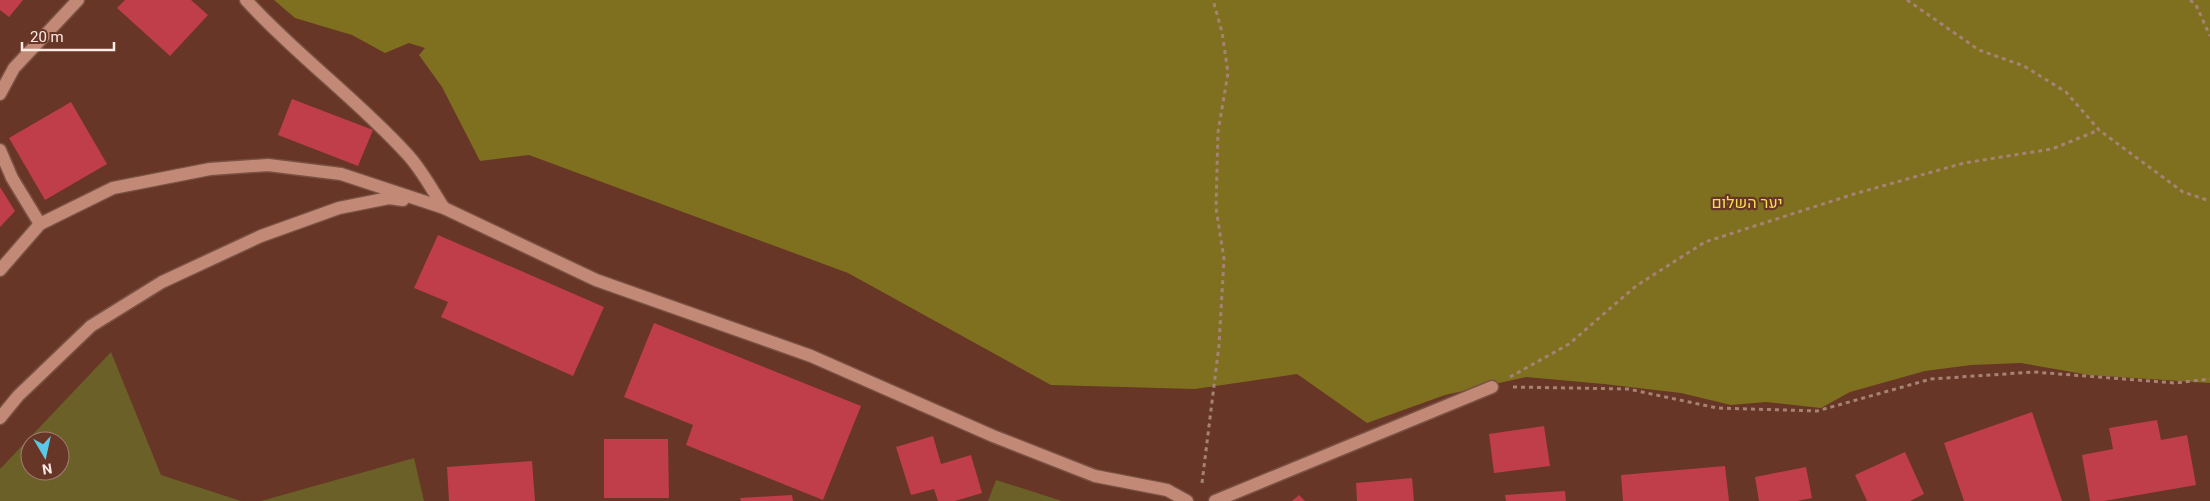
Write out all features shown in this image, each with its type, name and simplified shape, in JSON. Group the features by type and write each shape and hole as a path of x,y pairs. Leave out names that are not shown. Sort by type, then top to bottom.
{"street":[{"path":"0,94 14,68 78,0"},
{"path":"246,0 266,22 350,96 409,156 444,208"},
{"path":"0,150 12,178 40,224"},
{"path":"0,270 40,224 113,188 210,169 268,165 340,174 444,208 596,280 811,356 993,436 1095,476 1167,490 1187,501"},
{"path":"0,418 18,396 91,326 162,282 261,236 339,208 389,198 444,208"},
{"path":"1215,501 1492,387"}],"path":[{"path":"1201,491 1219,345 1224,259 1216,208 1218,132 1228,74 1222,32 1213,0"},
{"path":"1907,0 1979,50 2024,66 2066,92 2098,130 2182,192 2210,201"},
{"path":"2190,0 2196,5 2210,36"},
{"path":"1492,387 1569,344 1636,286 1705,242 1854,194 1964,163 2052,149 2098,130"},
{"path":"1492,387 1628,389 1717,408 1817,411 1931,379 2034,372 2175,383 2210,379"}],"shaded area":[{"path":"111,352 161,475 241,501 0,501 0,469 20,448 20,481 70,481 70,431 36,431"},
{"path":"414,458 424,501 261,501"},
{"path":"996,480 1062,501 988,501"}],"green space":[{"name":"יער השלום","path":"274,0 2210,0 2210,383 2089,375 2021,363 1971,365 1925,371 1850,392 1821,408 1766,402 1731,405 1681,393 1526,377 1445,395 1367,423 1297,374 1195,389 1051,385 848,273 529,155 480,161 442,87 419,55 425,48 409,43 385,53 352,35 295,18"}],"building":[{"path":"0,0 23,0 9,17 0,10"},
{"path":"125,0 191,0 208,15 170,56 117,8"},
{"path":"292,99 373,130 358,166 278,135"},
{"path":"71,102 107,164 45,200 9,138"},
{"path":"0,187 15,211 0,227"},
{"path":"438,235 604,307 573,376 441,317 448,302 414,288"},
{"path":"654,323 861,406 823,500 686,445 693,425 624,397"},
{"path":"2032,412 2062,501 1964,501 1944,443"},
{"path":"2157,420 2161,440 2187,435 2196,485 2104,501 2090,501 2082,455 2113,449 2109,428"},
{"path":"1544,426 1550,466 1494,473 1489,434"},
{"path":"933,436 941,464 971,455 982,493 955,501 938,501 934,489 911,495 896,447"},
{"path":"604,439 668,439 669,498 604,498"},
{"path":"1905,452 1924,494 1910,501 1867,501 1855,475"},
{"path":"532,461 535,501 449,501 447,467"},
{"path":"1725,466 1729,501 1623,501 1621,475"},
{"path":"1806,467 1812,498 1797,501 1759,501 1755,477"},
{"path":"1412,478 1414,501 1357,501 1356,483"},
{"path":"1565,491 1566,501 1506,501 1505,495"},
{"path":"792,495 793,501 741,501 740,498"},
{"path":"1299,495 1305,501 1292,501"}]}
